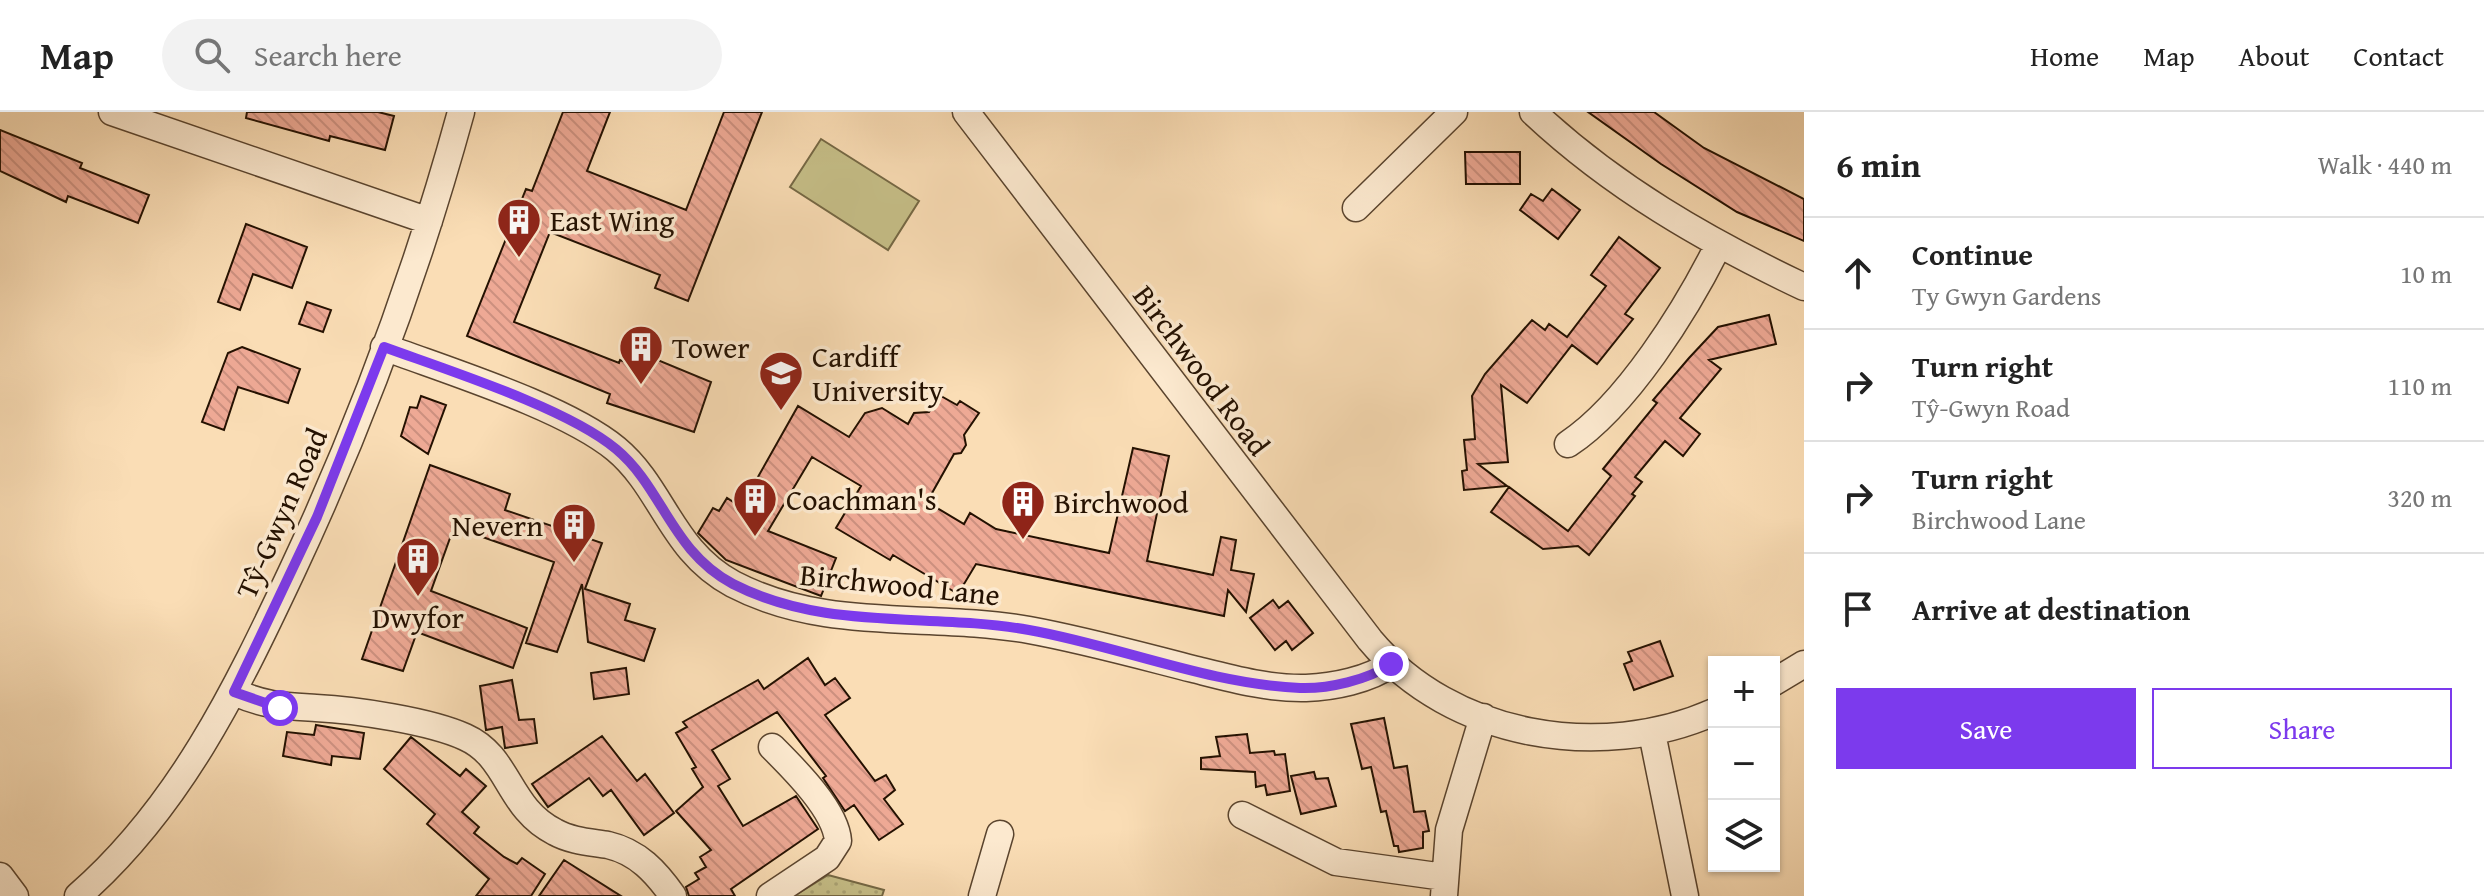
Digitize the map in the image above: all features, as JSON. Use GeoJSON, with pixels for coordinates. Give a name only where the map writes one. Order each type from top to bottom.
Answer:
{"type":"FeatureCollection","features":[{"type":"Feature","properties":{"kind":"street"},"geometry":{"type":"LineString","coordinates":[[112,112],[429,221]]}},
{"type":"Feature","properties":{"kind":"street","name":"Tŷ-Gwyn Road"},"geometry":{"type":"LineString","coordinates":[[78,896],[98,879],[164,803],[207,740],[234,692],[317,517],[384,347],[429,221],[461,112]]}},
{"type":"Feature","properties":{"kind":"street","name":"Birchwood Road"},"geometry":{"type":"LineString","coordinates":[[966,112],[1308,561],[1391,664],[1427,690],[1483,717],[1532,732],[1583,738],[1652,733],[1708,714]]}},
{"type":"Feature","properties":{"kind":"street"},"geometry":{"type":"LineString","coordinates":[[1356,208],[1454,112]]}},
{"type":"Feature","properties":{"kind":"street"},"geometry":{"type":"LineString","coordinates":[[1533,112],[1619,183],[1718,246],[1804,287]]}},
{"type":"Feature","properties":{"kind":"street"},"geometry":{"type":"LineString","coordinates":[[1568,444],[1592,428],[1666,335],[1718,246]]}},
{"type":"Feature","properties":{"kind":"street","name":"Birchwood Lane"},"geometry":{"type":"LineString","coordinates":[[384,347],[500,391],[591,433],[628,462],[676,534],[708,566],[730,582],[803,612],[1023,629],[1279,687],[1328,686],[1380,672],[1391,664]]}},
{"type":"Feature","properties":{"kind":"street"},"geometry":{"type":"LineString","coordinates":[[1780,678],[1804,664]]}},
{"type":"Feature","properties":{"kind":"street"},"geometry":{"type":"LineString","coordinates":[[234,692],[280,708],[318,708],[419,724],[468,738],[487,750],[518,802],[540,824],[571,838],[628,852],[653,869],[673,896]]}},
{"type":"Feature","properties":{"kind":"street"},"geometry":{"type":"LineString","coordinates":[[1242,815],[1336,862],[1444,886],[1449,830],[1483,717]]}},
{"type":"Feature","properties":{"kind":"street"},"geometry":{"type":"LineString","coordinates":[[1652,733],[1685,896]]}},
{"type":"Feature","properties":{"kind":"street"},"geometry":{"type":"LineString","coordinates":[[770,896],[827,858],[838,841],[835,825],[821,805],[772,747]]}},
{"type":"Feature","properties":{"kind":"street"},"geometry":{"type":"LineString","coordinates":[[982,896],[1000,834]]}},
{"type":"Feature","properties":{"kind":"shaded area"},"geometry":{"type":"Polygon","coordinates":[[[821,139],[919,201],[888,250],[790,187],[821,139]]]}},
{"type":"Feature","properties":{"kind":"shaded area"},"geometry":{"type":"Polygon","coordinates":[[[828,875],[884,890],[882,896],[794,896],[828,875]]]}},
{"type":"Feature","properties":{"kind":"building"},"geometry":{"type":"Polygon","coordinates":[[[247,112],[378,112],[394,116],[385,150],[330,136],[329,141],[246,118],[247,112]]]}},
{"type":"Feature","properties":{"kind":"building"},"geometry":{"type":"Polygon","coordinates":[[[563,112],[610,112],[587,171],[686,210],[724,112],[762,112],[688,301],[655,288],[660,275],[550,232],[514,322],[619,363],[620,360],[631,364],[636,351],[711,382],[694,432],[607,403],[610,394],[467,336],[526,189],[532,191],[563,112]]]}},
{"type":"Feature","properties":{"kind":"building"},"geometry":{"type":"Polygon","coordinates":[[[1588,112],[1654,112],[1704,148],[1804,199],[1804,241],[1737,212],[1661,164],[1588,112]]]}},
{"type":"Feature","properties":{"kind":"building"},"geometry":{"type":"Polygon","coordinates":[[[0,130],[82,163],[80,168],[149,195],[138,223],[68,196],[66,202],[0,171],[0,130]]]}},
{"type":"Feature","properties":{"kind":"building"},"geometry":{"type":"Polygon","coordinates":[[[1465,152],[1520,152],[1520,184],[1466,184],[1465,152]]]}},
{"type":"Feature","properties":{"kind":"building"},"geometry":{"type":"Polygon","coordinates":[[[1552,189],[1580,210],[1558,239],[1520,210],[1531,194],[1543,201],[1552,189]]]}},
{"type":"Feature","properties":{"kind":"building"},"geometry":{"type":"Polygon","coordinates":[[[246,224],[307,247],[292,288],[253,274],[240,310],[218,302],[246,224]]]}},
{"type":"Feature","properties":{"kind":"building"},"geometry":{"type":"Polygon","coordinates":[[[1619,237],[1660,268],[1625,314],[1633,319],[1597,364],[1572,345],[1527,403],[1501,385],[1508,462],[1478,464],[1507,486],[1464,490],[1462,471],[1467,470],[1464,440],[1475,439],[1472,396],[1485,374],[1532,320],[1545,330],[1549,324],[1567,337],[1606,286],[1591,275],[1619,237]]]}},
{"type":"Feature","properties":{"kind":"building"},"geometry":{"type":"Polygon","coordinates":[[[307,302],[331,310],[323,332],[299,324],[307,302]]]}},
{"type":"Feature","properties":{"kind":"building"},"geometry":{"type":"Polygon","coordinates":[[[1769,315],[1776,344],[1709,360],[1721,369],[1680,418],[1700,434],[1683,456],[1665,441],[1635,477],[1642,482],[1632,494],[1635,496],[1589,555],[1578,546],[1543,549],[1491,512],[1509,487],[1568,531],[1611,476],[1603,469],[1657,403],[1653,400],[1689,358],[1718,327],[1769,315]]]}},
{"type":"Feature","properties":{"kind":"building"},"geometry":{"type":"Polygon","coordinates":[[[242,347],[300,369],[288,403],[238,387],[224,430],[202,422],[228,353],[242,347]]]}},
{"type":"Feature","properties":{"kind":"building"},"geometry":{"type":"Polygon","coordinates":[[[421,396],[446,405],[428,454],[401,436],[410,407],[417,408],[421,396]]]}},
{"type":"Feature","properties":{"kind":"building"},"geometry":{"type":"Polygon","coordinates":[[[941,396],[957,405],[960,401],[979,413],[964,435],[966,445],[961,453],[954,454],[927,502],[964,524],[970,513],[996,529],[1109,553],[1133,448],[1169,456],[1147,561],[1213,575],[1221,537],[1236,540],[1231,570],[1254,574],[1246,612],[1228,590],[1224,616],[976,564],[958,594],[893,555],[890,560],[836,528],[861,486],[812,457],[768,531],[836,558],[821,596],[726,560],[698,533],[713,508],[719,511],[727,498],[741,507],[798,406],[849,437],[865,413],[882,408],[908,424],[914,413],[929,412],[941,396]]]}},
{"type":"Feature","properties":{"kind":"building"},"geometry":{"type":"Polygon","coordinates":[[[430,465],[510,494],[505,510],[602,543],[585,589],[630,604],[625,620],[655,629],[644,661],[588,642],[582,584],[557,652],[526,643],[554,562],[454,527],[431,591],[527,628],[513,668],[417,632],[403,671],[362,659],[430,465]]]}},
{"type":"Feature","properties":{"kind":"building"},"geometry":{"type":"Polygon","coordinates":[[[1273,600],[1279,608],[1288,601],[1313,633],[1292,650],[1286,641],[1275,650],[1250,618],[1273,600]]]}},
{"type":"Feature","properties":{"kind":"building"},"geometry":{"type":"Polygon","coordinates":[[[1660,641],[1673,676],[1634,690],[1624,664],[1632,661],[1628,652],[1660,641]]]}},
{"type":"Feature","properties":{"kind":"building"},"geometry":{"type":"Polygon","coordinates":[[[808,658],[825,685],[835,678],[850,698],[825,715],[875,781],[886,775],[895,790],[884,799],[903,824],[879,840],[854,805],[845,811],[823,778],[826,776],[777,712],[712,750],[730,779],[718,786],[743,826],[796,796],[818,829],[731,889],[735,896],[689,896],[686,887],[699,879],[695,873],[706,867],[700,857],[711,850],[676,811],[703,787],[692,769],[696,767],[676,733],[687,727],[683,722],[758,680],[764,689],[808,658]]]}},
{"type":"Feature","properties":{"kind":"building"},"geometry":{"type":"Polygon","coordinates":[[[626,668],[629,694],[594,699],[591,673],[626,668]]]}},
{"type":"Feature","properties":{"kind":"building"},"geometry":{"type":"Polygon","coordinates":[[[512,680],[519,720],[534,719],[537,743],[505,748],[502,727],[486,730],[480,686],[512,680]]]}},
{"type":"Feature","properties":{"kind":"building"},"geometry":{"type":"Polygon","coordinates":[[[1384,718],[1394,768],[1407,766],[1414,812],[1425,811],[1429,831],[1423,832],[1423,848],[1399,852],[1398,846],[1394,846],[1386,811],[1381,812],[1371,767],[1362,769],[1351,724],[1384,718]]]}},
{"type":"Feature","properties":{"kind":"building"},"geometry":{"type":"Polygon","coordinates":[[[316,725],[364,733],[360,759],[332,756],[331,765],[283,756],[287,732],[314,735],[316,725]]]}},
{"type":"Feature","properties":{"kind":"building"},"geometry":{"type":"Polygon","coordinates":[[[1247,734],[1250,753],[1274,751],[1275,755],[1285,754],[1290,791],[1267,795],[1265,785],[1256,787],[1255,772],[1201,769],[1201,758],[1220,756],[1216,737],[1247,734]]]}},
{"type":"Feature","properties":{"kind":"building"},"geometry":{"type":"Polygon","coordinates":[[[602,736],[637,781],[645,774],[674,813],[644,835],[611,790],[603,796],[589,778],[548,807],[532,784],[602,736]]]}},
{"type":"Feature","properties":{"kind":"building"},"geometry":{"type":"Polygon","coordinates":[[[411,737],[460,776],[466,769],[486,786],[462,812],[479,827],[474,833],[504,857],[517,864],[522,858],[545,874],[531,896],[476,896],[489,879],[427,824],[435,814],[384,769],[411,737]]]}},
{"type":"Feature","properties":{"kind":"building"},"geometry":{"type":"Polygon","coordinates":[[[1314,772],[1316,779],[1328,778],[1336,806],[1301,814],[1291,776],[1314,772]]]}},
{"type":"Feature","properties":{"kind":"building"},"geometry":{"type":"Polygon","coordinates":[[[564,860],[621,896],[539,896],[564,860]]]}},
{"type":"Feature","properties":{"kind":"place","name":"East Wing"},"geometry":{"type":"Point","coordinates":[519,259]}},
{"type":"Feature","properties":{"kind":"place","name":"Tower"},"geometry":{"type":"Point","coordinates":[641,386]}},
{"type":"Feature","properties":{"kind":"place","name":"Cardiff University"},"geometry":{"type":"Point","coordinates":[781,412]}},
{"type":"Feature","properties":{"kind":"place","name":"Coachman's"},"geometry":{"type":"Point","coordinates":[755,538]}},
{"type":"Feature","properties":{"kind":"place","name":"Birchwood"},"geometry":{"type":"Point","coordinates":[1023,541]}},
{"type":"Feature","properties":{"kind":"place","name":"Nevern"},"geometry":{"type":"Point","coordinates":[574,564]}},
{"type":"Feature","properties":{"kind":"place","name":"Dwyfor"},"geometry":{"type":"Point","coordinates":[418,598]}},
{"type":"Feature","properties":{"kind":"route"},"geometry":{"type":"LineString","coordinates":[[280,708],[234,692],[317,517],[384,347],[500,391],[591,433],[616,449],[628,462],[676,534],[708,566],[730,582],[763,598],[803,612],[1023,629],[1083,640],[1279,687],[1328,686],[1380,672],[1391,664]]}}]}
